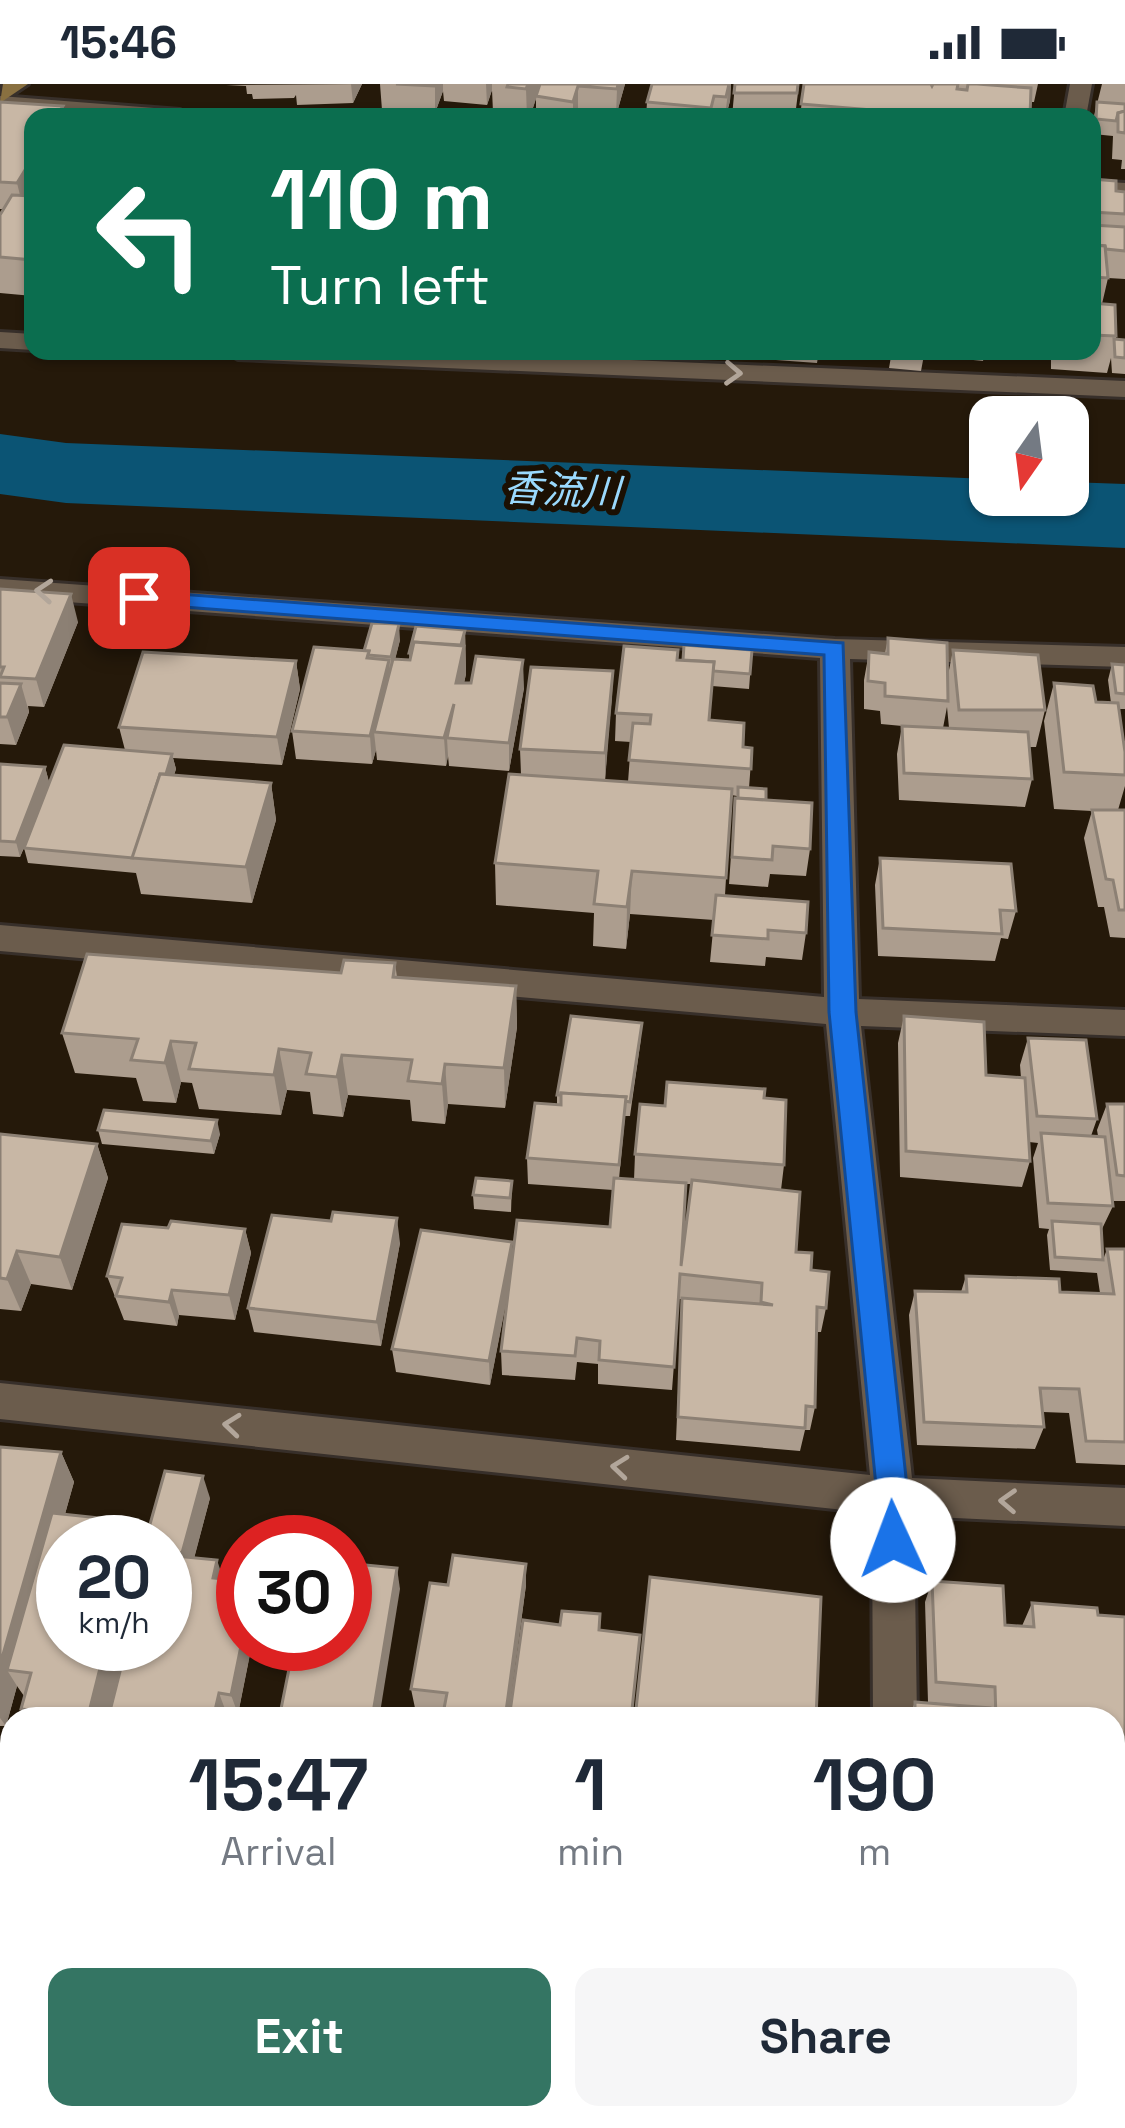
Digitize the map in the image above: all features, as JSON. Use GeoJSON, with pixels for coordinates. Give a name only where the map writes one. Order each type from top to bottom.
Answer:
{"type":"FeatureCollection","features":[{"type":"Feature","properties":{"kind":"street"},"geometry":{"type":"LineString","coordinates":[[0,100],[17,84]]}},
{"type":"Feature","properties":{"kind":"street"},"geometry":{"type":"LineString","coordinates":[[0,100],[84,108]]}},
{"type":"Feature","properties":{"kind":"street"},"geometry":{"type":"LineString","coordinates":[[440,360],[1125,389]]}},
{"type":"Feature","properties":{"kind":"street"},"geometry":{"type":"LineString","coordinates":[[1022,386],[1028,360]]}},
{"type":"Feature","properties":{"kind":"street"},"geometry":{"type":"LineString","coordinates":[[0,588],[835,649],[1125,657]]}},
{"type":"Feature","properties":{"kind":"street"},"geometry":{"type":"LineString","coordinates":[[835,649],[842,1012],[892,1496],[895,1707]]}},
{"type":"Feature","properties":{"kind":"street"},"geometry":{"type":"LineString","coordinates":[[0,938],[842,1012],[1125,1023]]}},
{"type":"Feature","properties":{"kind":"street"},"geometry":{"type":"LineString","coordinates":[[0,1401],[892,1496],[1125,1507]]}},
{"type":"Feature","properties":{"kind":"building"},"geometry":{"type":"Polygon","coordinates":[[[540,84],[618,84],[617,89],[578,86],[573,102],[536,96],[540,84]]]}},
{"type":"Feature","properties":{"kind":"building"},"geometry":{"type":"Polygon","coordinates":[[[652,84],[729,84],[726,97],[714,96],[711,108],[647,102],[652,84]]]}},
{"type":"Feature","properties":{"kind":"building"},"geometry":{"type":"Polygon","coordinates":[[[735,84],[798,84],[797,93],[734,93],[735,84]]]}},
{"type":"Feature","properties":{"kind":"building"},"geometry":{"type":"Polygon","coordinates":[[[804,84],[1031,88],[1030,108],[801,104],[804,84]]]}},
{"type":"Feature","properties":{"kind":"building"},"geometry":{"type":"Polygon","coordinates":[[[0,102],[63,106],[24,108],[24,172],[17,183],[0,182],[0,102]]]}},
{"type":"Feature","properties":{"kind":"building"},"geometry":{"type":"Polygon","coordinates":[[[1097,102],[1125,104],[1116,121],[1101,120],[1101,108],[1097,108],[1097,102]]]}},
{"type":"Feature","properties":{"kind":"building"},"geometry":{"type":"Polygon","coordinates":[[[1125,111],[1125,133],[1118,132],[1118,113],[1125,111]]]}},
{"type":"Feature","properties":{"kind":"building"},"geometry":{"type":"Polygon","coordinates":[[[1101,180],[1116,181],[1116,191],[1125,192],[1125,214],[1101,213],[1101,180]]]}},
{"type":"Feature","properties":{"kind":"building"},"geometry":{"type":"Polygon","coordinates":[[[12,195],[24,196],[24,259],[0,257],[0,215],[12,195]]]}},
{"type":"Feature","properties":{"kind":"building"},"geometry":{"type":"Polygon","coordinates":[[[1101,226],[1125,227],[1125,251],[1101,246],[1101,226]]]}},
{"type":"Feature","properties":{"kind":"building"},"geometry":{"type":"Polygon","coordinates":[[[1101,246],[1105,246],[1108,278],[1101,278],[1101,246]]]}},
{"type":"Feature","properties":{"kind":"building"},"geometry":{"type":"Polygon","coordinates":[[[1101,304],[1115,305],[1116,336],[1101,335],[1101,304]]]}},
{"type":"Feature","properties":{"kind":"building"},"geometry":{"type":"Polygon","coordinates":[[[1114,339],[1125,340],[1125,358],[1115,357],[1114,339]]]}},
{"type":"Feature","properties":{"kind":"building"},"geometry":{"type":"Polygon","coordinates":[[[0,589],[71,594],[36,679],[0,677],[4,667],[0,667],[0,589]]]}},
{"type":"Feature","properties":{"kind":"building"},"geometry":{"type":"Polygon","coordinates":[[[372,623],[399,624],[391,657],[364,651],[372,623]]]}},
{"type":"Feature","properties":{"kind":"building"},"geometry":{"type":"Polygon","coordinates":[[[416,626],[465,630],[461,645],[414,642],[409,653],[416,626]]]}},
{"type":"Feature","properties":{"kind":"building"},"geometry":{"type":"Polygon","coordinates":[[[888,638],[947,643],[948,701],[885,696],[885,683],[868,681],[869,652],[888,654],[888,638]]]}},
{"type":"Feature","properties":{"kind":"building"},"geometry":{"type":"Polygon","coordinates":[[[414,642],[464,646],[456,683],[471,683],[476,656],[523,660],[509,743],[447,738],[454,704],[444,738],[374,732],[393,659],[410,660],[414,642]]]}},
{"type":"Feature","properties":{"kind":"building"},"geometry":{"type":"Polygon","coordinates":[[[684,645],[752,650],[750,674],[713,671],[714,662],[683,660],[684,645]]]}},
{"type":"Feature","properties":{"kind":"building"},"geometry":{"type":"Polygon","coordinates":[[[624,646],[678,650],[677,660],[714,662],[709,720],[744,723],[743,747],[752,748],[751,769],[629,760],[633,723],[650,724],[651,715],[616,713],[624,646]]]}},
{"type":"Feature","properties":{"kind":"building"},"geometry":{"type":"Polygon","coordinates":[[[314,647],[369,651],[367,658],[389,660],[370,736],[292,731],[314,647]]]}},
{"type":"Feature","properties":{"kind":"building"},"geometry":{"type":"Polygon","coordinates":[[[953,650],[1038,655],[1045,710],[959,710],[953,650]]]}},
{"type":"Feature","properties":{"kind":"building"},"geometry":{"type":"Polygon","coordinates":[[[143,652],[296,661],[277,737],[119,727],[143,652]]]}},
{"type":"Feature","properties":{"kind":"building"},"geometry":{"type":"Polygon","coordinates":[[[1112,664],[1125,665],[1125,694],[1116,693],[1112,664]]]}},
{"type":"Feature","properties":{"kind":"building"},"geometry":{"type":"Polygon","coordinates":[[[531,667],[613,671],[605,753],[520,749],[531,667]]]}},
{"type":"Feature","properties":{"kind":"building"},"geometry":{"type":"Polygon","coordinates":[[[0,683],[21,684],[7,717],[0,717],[0,683]]]}},
{"type":"Feature","properties":{"kind":"building"},"geometry":{"type":"Polygon","coordinates":[[[1054,683],[1093,686],[1096,702],[1118,703],[1125,775],[1064,772],[1054,683]]]}},
{"type":"Feature","properties":{"kind":"building"},"geometry":{"type":"Polygon","coordinates":[[[902,726],[1028,732],[1032,779],[904,773],[902,726]]]}},
{"type":"Feature","properties":{"kind":"building"},"geometry":{"type":"Polygon","coordinates":[[[64,745],[172,754],[166,774],[160,774],[133,858],[24,848],[64,745]]]}},
{"type":"Feature","properties":{"kind":"building"},"geometry":{"type":"Polygon","coordinates":[[[0,764],[45,767],[16,842],[0,841],[0,764]]]}},
{"type":"Feature","properties":{"kind":"building"},"geometry":{"type":"Polygon","coordinates":[[[160,774],[271,783],[246,867],[132,858],[160,774]]]}},
{"type":"Feature","properties":{"kind":"building"},"geometry":{"type":"Polygon","coordinates":[[[509,774],[732,789],[726,878],[632,871],[627,907],[594,904],[598,871],[495,863],[509,774]]]}},
{"type":"Feature","properties":{"kind":"building"},"geometry":{"type":"Polygon","coordinates":[[[738,787],[766,789],[766,800],[738,798],[738,787]]]}},
{"type":"Feature","properties":{"kind":"building"},"geometry":{"type":"Polygon","coordinates":[[[735,798],[812,803],[810,849],[773,846],[772,860],[732,857],[735,798]]]}},
{"type":"Feature","properties":{"kind":"building"},"geometry":{"type":"Polygon","coordinates":[[[1092,810],[1125,810],[1125,910],[1119,910],[1113,880],[1106,879],[1092,810]]]}},
{"type":"Feature","properties":{"kind":"building"},"geometry":{"type":"Polygon","coordinates":[[[880,858],[1011,864],[1016,911],[1000,910],[1002,934],[883,928],[880,858]]]}},
{"type":"Feature","properties":{"kind":"building"},"geometry":{"type":"Polygon","coordinates":[[[716,895],[808,902],[806,933],[768,930],[768,939],[712,935],[716,895]]]}},
{"type":"Feature","properties":{"kind":"building"},"geometry":{"type":"Polygon","coordinates":[[[87,954],[341,973],[344,960],[395,963],[393,977],[516,986],[504,1068],[445,1064],[442,1084],[408,1081],[412,1060],[342,1055],[337,1077],[306,1074],[311,1053],[279,1049],[274,1075],[189,1069],[196,1043],[171,1041],[165,1063],[131,1060],[138,1039],[62,1033],[87,954]]]}},
{"type":"Feature","properties":{"kind":"building"},"geometry":{"type":"Polygon","coordinates":[[[571,1016],[642,1023],[630,1102],[626,1097],[557,1095],[571,1016]]]}},
{"type":"Feature","properties":{"kind":"building"},"geometry":{"type":"Polygon","coordinates":[[[904,1016],[984,1022],[986,1075],[1025,1078],[1030,1161],[906,1151],[904,1016]]]}},
{"type":"Feature","properties":{"kind":"building"},"geometry":{"type":"Polygon","coordinates":[[[1028,1038],[1086,1040],[1097,1119],[1037,1116],[1028,1038]]]}},
{"type":"Feature","properties":{"kind":"building"},"geometry":{"type":"Polygon","coordinates":[[[667,1082],[765,1089],[764,1098],[786,1100],[784,1165],[635,1154],[640,1104],[665,1106],[667,1082]]]}},
{"type":"Feature","properties":{"kind":"building"},"geometry":{"type":"Polygon","coordinates":[[[561,1093],[626,1097],[619,1165],[527,1158],[535,1103],[561,1105],[561,1093]]]}},
{"type":"Feature","properties":{"kind":"building"},"geometry":{"type":"Polygon","coordinates":[[[1107,1104],[1125,1104],[1125,1176],[1117,1175],[1107,1104]]]}},
{"type":"Feature","properties":{"kind":"building"},"geometry":{"type":"Polygon","coordinates":[[[104,1110],[217,1120],[211,1141],[98,1130],[104,1110]]]}},
{"type":"Feature","properties":{"kind":"building"},"geometry":{"type":"Polygon","coordinates":[[[1041,1133],[1105,1137],[1113,1206],[1048,1203],[1041,1133]]]}},
{"type":"Feature","properties":{"kind":"building"},"geometry":{"type":"Polygon","coordinates":[[[0,1134],[97,1144],[60,1257],[17,1251],[7,1279],[0,1278],[0,1134]]]}},
{"type":"Feature","properties":{"kind":"building"},"geometry":{"type":"Polygon","coordinates":[[[476,1178],[512,1181],[510,1198],[473,1195],[476,1178]]]}},
{"type":"Feature","properties":{"kind":"building"},"geometry":{"type":"Polygon","coordinates":[[[614,1178],[686,1183],[681,1266],[692,1180],[800,1192],[796,1252],[812,1253],[811,1270],[829,1272],[826,1308],[817,1307],[815,1407],[806,1406],[805,1428],[678,1417],[682,1298],[773,1305],[761,1302],[762,1283],[680,1274],[674,1367],[599,1360],[600,1341],[577,1338],[575,1356],[501,1351],[517,1220],[610,1227],[614,1178]]]}},
{"type":"Feature","properties":{"kind":"building"},"geometry":{"type":"Polygon","coordinates":[[[333,1212],[397,1218],[377,1322],[248,1308],[272,1215],[331,1221],[333,1212]]]}},
{"type":"Feature","properties":{"kind":"building"},"geometry":{"type":"Polygon","coordinates":[[[171,1221],[245,1229],[229,1295],[172,1290],[169,1302],[116,1296],[122,1278],[107,1276],[122,1224],[168,1228],[171,1221]]]}},
{"type":"Feature","properties":{"kind":"building"},"geometry":{"type":"Polygon","coordinates":[[[1052,1221],[1101,1224],[1103,1260],[1055,1257],[1052,1221]]]}},
{"type":"Feature","properties":{"kind":"building"},"geometry":{"type":"Polygon","coordinates":[[[421,1230],[512,1242],[489,1361],[392,1349],[421,1230]]]}},
{"type":"Feature","properties":{"kind":"building"},"geometry":{"type":"Polygon","coordinates":[[[1107,1249],[1125,1249],[1125,1442],[1086,1441],[1079,1389],[1040,1388],[1044,1427],[924,1422],[915,1291],[967,1292],[966,1276],[1059,1279],[1060,1292],[1114,1294],[1107,1249]]]}},
{"type":"Feature","properties":{"kind":"building"},"geometry":{"type":"Polygon","coordinates":[[[0,1447],[61,1452],[43,1515],[36,1515],[36,1539],[0,1665],[0,1447]]]}},
{"type":"Feature","properties":{"kind":"building"},"geometry":{"type":"Polygon","coordinates":[[[165,1471],[203,1476],[192,1516],[153,1515],[165,1471]]]}},
{"type":"Feature","properties":{"kind":"building"},"geometry":{"type":"Polygon","coordinates":[[[453,1555],[526,1564],[507,1707],[444,1707],[447,1693],[411,1689],[430,1583],[448,1585],[453,1555]]]}},
{"type":"Feature","properties":{"kind":"building"},"geometry":{"type":"Polygon","coordinates":[[[192,1558],[216,1560],[216,1671],[236,1671],[231,1695],[219,1693],[216,1707],[111,1707],[120,1671],[192,1671],[192,1558]]]}},
{"type":"Feature","properties":{"kind":"building"},"geometry":{"type":"Polygon","coordinates":[[[372,1566],[397,1568],[374,1707],[281,1707],[289,1671],[372,1671],[372,1566]]]}},
{"type":"Feature","properties":{"kind":"building"},"geometry":{"type":"Polygon","coordinates":[[[36,1569],[36,1671],[99,1671],[90,1707],[22,1707],[31,1673],[7,1670],[36,1569]]]}},
{"type":"Feature","properties":{"kind":"building"},"geometry":{"type":"Polygon","coordinates":[[[650,1577],[821,1597],[816,1707],[636,1707],[650,1577]]]}},
{"type":"Feature","properties":{"kind":"building"},"geometry":{"type":"Polygon","coordinates":[[[932,1581],[1003,1586],[1005,1625],[1034,1627],[1032,1603],[1097,1608],[1098,1615],[1125,1617],[1125,1707],[996,1707],[995,1687],[936,1682],[932,1581]]]}},
{"type":"Feature","properties":{"kind":"building"},"geometry":{"type":"Polygon","coordinates":[[[562,1611],[600,1614],[599,1630],[640,1635],[632,1707],[511,1707],[523,1620],[560,1625],[562,1611]]]}},
{"type":"Feature","properties":{"kind":"building"},"geometry":{"type":"Polygon","coordinates":[[[915,1702],[978,1707],[915,1707],[915,1702]]]}},
{"type":"Feature","properties":{"kind":"waterway","name":"香流川"},"geometry":{"type":"LineString","coordinates":[[0,464],[66,473],[1125,516]]}},
{"type":"Feature","properties":{"kind":"route"},"geometry":{"type":"LineString","coordinates":[[139,598],[835,649],[842,1012],[893,1540]]}}]}
